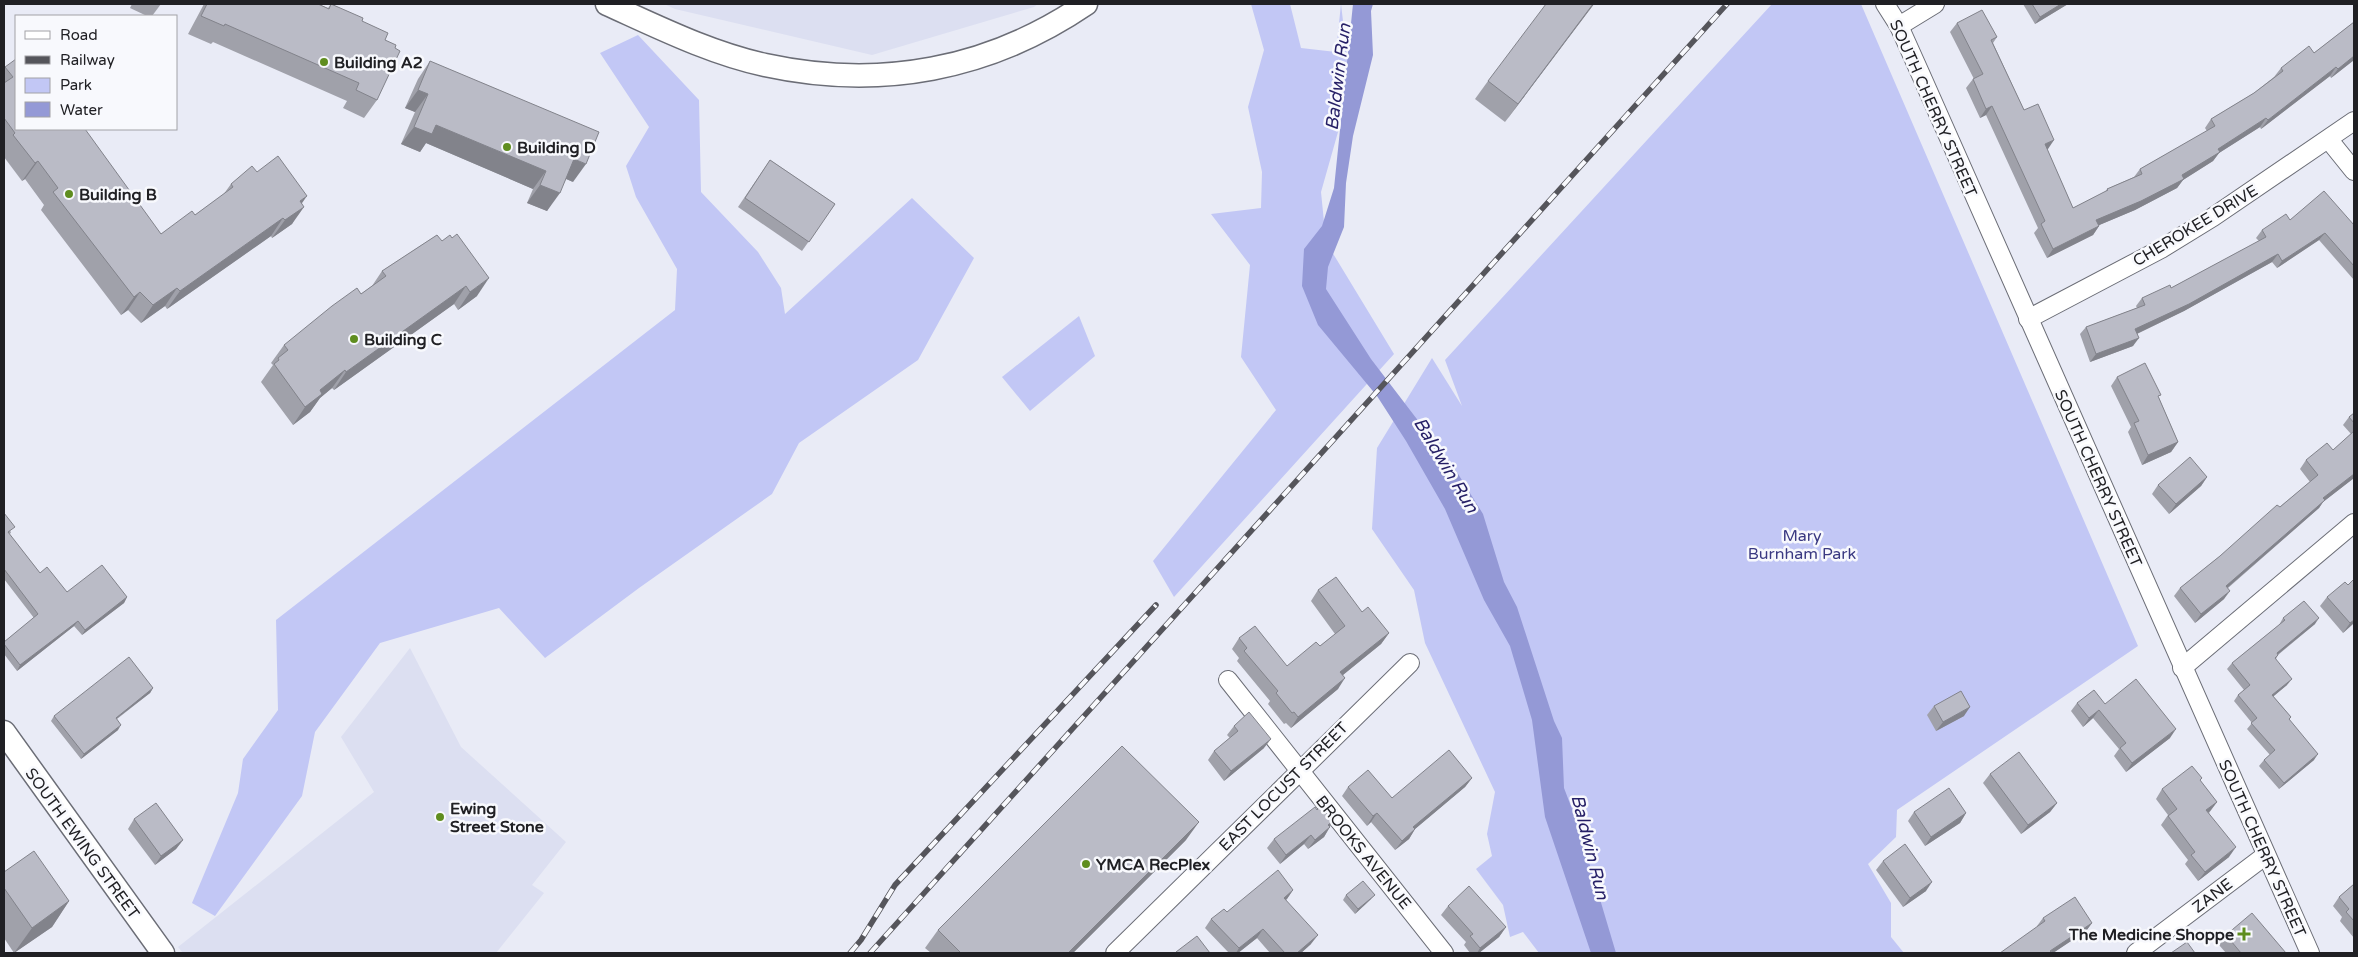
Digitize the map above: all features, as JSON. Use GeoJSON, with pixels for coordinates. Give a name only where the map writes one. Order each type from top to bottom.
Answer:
{"type":"FeatureCollection","features":[{"type":"Feature","properties":{"kind":"street"},"geometry":{"type":"LineString","coordinates":[[607,4],[708,48],[764,65],[829,74],[878,76],[908,74],[988,53],[1038,32],[1086,4]]}},
{"type":"Feature","properties":{"kind":"street","name":"SOUTH CHERRY STREET"},"geometry":{"type":"LineString","coordinates":[[1885,4],[1899,26],[2310,953]]}},
{"type":"Feature","properties":{"kind":"street"},"geometry":{"type":"LineString","coordinates":[[1899,26],[1935,4]]}},
{"type":"Feature","properties":{"kind":"street","name":"CHEROKEE DRIVE"},"geometry":{"type":"LineString","coordinates":[[2028,319],[2176,240],[2329,140],[2354,121]]}},
{"type":"Feature","properties":{"kind":"street"},"geometry":{"type":"LineString","coordinates":[[2329,140],[2354,171]]}},
{"type":"Feature","properties":{"kind":"street"},"geometry":{"type":"LineString","coordinates":[[2182,668],[2354,523]]}},
{"type":"Feature","properties":{"kind":"street","name":"EAST LOCUST STREET"},"geometry":{"type":"LineString","coordinates":[[1115,953],[1299,770],[1410,663]]}},
{"type":"Feature","properties":{"kind":"street","name":"BROOKS AVENUE"},"geometry":{"type":"LineString","coordinates":[[1228,680],[1444,953]]}},
{"type":"Feature","properties":{"kind":"street","name":"SOUTH EWING STREET"},"geometry":{"type":"LineString","coordinates":[[4,732],[163,953]]}},
{"type":"Feature","properties":{"kind":"street","name":"ZANE"},"geometry":{"type":"LineString","coordinates":[[2136,953],[2266,855]]}},
{"type":"Feature","properties":{"kind":"shaded area"},"geometry":{"type":"Polygon","coordinates":[[[664,4],[1038,4],[1034,7],[872,55],[675,9],[664,4]]]}},
{"type":"Feature","properties":{"kind":"shaded area","name":"Ewing Street Stone"},"geometry":{"type":"Polygon","coordinates":[[[410,648],[461,747],[566,842],[532,885],[544,893],[496,953],[183,953],[178,947],[374,792],[341,737],[410,648]]]}},
{"type":"Feature","properties":{"kind":"green space"},"geometry":{"type":"Polygon","coordinates":[[[1251,4],[1290,4],[1301,48],[1336,52],[1341,4],[1349,72],[1338,132],[1321,192],[1326,242],[1394,354],[1174,597],[1153,561],[1276,410],[1241,357],[1250,265],[1211,214],[1261,208],[1262,172],[1248,107],[1264,50],[1251,4]]]}},
{"type":"Feature","properties":{"kind":"green space","name":"Mary Burnham Park"},"geometry":{"type":"Polygon","coordinates":[[[1772,4],[1861,4],[2138,646],[1897,810],[1896,837],[1868,864],[1891,903],[1891,937],[1904,953],[1539,953],[1523,932],[1510,937],[1503,905],[1476,869],[1492,856],[1487,834],[1495,792],[1425,643],[1414,590],[1372,529],[1377,448],[1432,358],[1462,406],[1445,360],[1772,4]]]}},
{"type":"Feature","properties":{"kind":"green space"},"geometry":{"type":"Polygon","coordinates":[[[638,35],[699,100],[701,192],[758,252],[781,288],[785,314],[912,198],[974,258],[918,360],[799,443],[772,494],[639,588],[545,658],[499,608],[380,643],[315,732],[302,796],[215,916],[192,903],[238,793],[243,759],[278,710],[276,620],[675,310],[677,269],[636,197],[626,166],[649,127],[600,53],[638,35]]]}},
{"type":"Feature","properties":{"kind":"green space"},"geometry":{"type":"Polygon","coordinates":[[[1079,316],[1095,356],[1030,411],[1002,377],[1079,316]]]}},
{"type":"Feature","properties":{"kind":"water","name":"Baldwin Run"},"geometry":{"type":"Polygon","coordinates":[[[1353,4],[1373,4],[1371,11],[1373,55],[1353,136],[1346,183],[1344,227],[1328,267],[1326,289],[1371,359],[1455,469],[1483,514],[1504,582],[1517,607],[1554,721],[1562,738],[1564,788],[1577,822],[1616,953],[1591,953],[1545,817],[1532,720],[1510,646],[1484,600],[1445,509],[1406,441],[1377,396],[1318,325],[1302,286],[1304,249],[1322,226],[1334,188],[1353,4]]]}},
{"type":"Feature","properties":{"kind":"building","name":"Building A2"},"geometry":{"type":"Polygon","coordinates":[[[207,4],[318,4],[329,9],[331,4],[363,18],[362,21],[388,33],[385,40],[396,45],[395,48],[400,51],[377,100],[356,90],[359,83],[225,24],[224,26],[201,16],[207,4]]]}},
{"type":"Feature","properties":{"kind":"building"},"geometry":{"type":"Polygon","coordinates":[[[1546,4],[1593,4],[1518,104],[1488,81],[1546,4]]]}},
{"type":"Feature","properties":{"kind":"building"},"geometry":{"type":"Polygon","coordinates":[[[2032,4],[2061,4],[2040,17],[2032,4]]]}},
{"type":"Feature","properties":{"kind":"building"},"geometry":{"type":"Polygon","coordinates":[[[1982,10],[1997,37],[1991,40],[2024,110],[2038,104],[2054,140],[2045,144],[2073,208],[2107,189],[2142,174],[2140,169],[2215,126],[2211,119],[2254,93],[2283,71],[2281,68],[2309,46],[2314,53],[2354,22],[2354,56],[2338,69],[2336,67],[2268,120],[2266,118],[2218,149],[2220,152],[2182,175],[2184,179],[2141,201],[2096,220],[2099,226],[2053,249],[2041,224],[2045,221],[1992,106],[1986,109],[1973,79],[1983,74],[1957,23],[1982,10]]]}},
{"type":"Feature","properties":{"kind":"building","name":"Building B"},"geometry":{"type":"Polygon","coordinates":[[[15,60],[15,130],[86,130],[161,234],[192,211],[195,215],[233,187],[231,184],[252,166],[257,172],[278,156],[307,196],[300,201],[304,207],[285,220],[283,218],[180,291],[177,288],[153,305],[140,292],[134,297],[53,192],[58,188],[38,161],[35,163],[13,135],[15,133],[4,118],[4,83],[13,77],[5,67],[15,60]]]}},
{"type":"Feature","properties":{"kind":"building","name":"Building D"},"geometry":{"type":"Polygon","coordinates":[[[430,61],[599,132],[586,164],[574,159],[560,193],[540,185],[546,171],[436,125],[432,134],[414,127],[428,94],[418,90],[430,61]]]}},
{"type":"Feature","properties":{"kind":"building"},"geometry":{"type":"Polygon","coordinates":[[[770,160],[835,204],[809,242],[745,198],[770,160]]]}},
{"type":"Feature","properties":{"kind":"building"},"geometry":{"type":"Polygon","coordinates":[[[2324,191],[2354,225],[2354,266],[2325,233],[2282,261],[2278,254],[2189,304],[2135,329],[2139,338],[2096,354],[2086,327],[2145,305],[2142,298],[2170,285],[2171,288],[2266,237],[2262,230],[2286,214],[2290,220],[2324,191]]]}},
{"type":"Feature","properties":{"kind":"building","name":"Building C"},"geometry":{"type":"Polygon","coordinates":[[[457,234],[489,278],[470,292],[466,286],[346,372],[345,370],[320,390],[322,394],[305,407],[274,364],[288,350],[284,345],[357,288],[361,294],[386,276],[382,271],[437,235],[442,241],[450,235],[452,238],[457,234]]]}},
{"type":"Feature","properties":{"kind":"building"},"geometry":{"type":"Polygon","coordinates":[[[2145,363],[2161,395],[2158,396],[2178,442],[2148,455],[2134,423],[2139,421],[2117,377],[2145,363]]]}},
{"type":"Feature","properties":{"kind":"building"},"geometry":{"type":"Polygon","coordinates":[[[2354,413],[2354,423],[2349,417],[2354,413]]]}},
{"type":"Feature","properties":{"kind":"building"},"geometry":{"type":"Polygon","coordinates":[[[2354,431],[2354,474],[2323,498],[2325,500],[2226,586],[2230,591],[2201,614],[2180,588],[2220,556],[2277,505],[2280,507],[2318,475],[2306,460],[2327,443],[2333,450],[2354,431]]]}},
{"type":"Feature","properties":{"kind":"building"},"geometry":{"type":"Polygon","coordinates":[[[2190,457],[2207,477],[2176,504],[2158,485],[2190,457]]]}},
{"type":"Feature","properties":{"kind":"building"},"geometry":{"type":"Polygon","coordinates":[[[4,513],[15,527],[8,532],[40,573],[47,567],[67,592],[102,565],[127,597],[85,630],[78,621],[20,665],[4,642],[38,614],[4,569],[4,513]]]}},
{"type":"Feature","properties":{"kind":"building"},"geometry":{"type":"Polygon","coordinates":[[[1336,577],[1362,612],[1368,607],[1389,633],[1340,672],[1345,678],[1298,717],[1294,712],[1292,713],[1276,693],[1278,691],[1244,651],[1247,648],[1239,638],[1255,626],[1287,666],[1316,642],[1320,646],[1345,626],[1318,590],[1336,577]]]}},
{"type":"Feature","properties":{"kind":"building"},"geometry":{"type":"Polygon","coordinates":[[[2354,579],[2354,620],[2350,623],[2327,597],[2345,582],[2348,585],[2354,579]]]}},
{"type":"Feature","properties":{"kind":"building"},"geometry":{"type":"Polygon","coordinates":[[[2304,601],[2319,618],[2277,653],[2278,655],[2275,658],[2292,679],[2272,695],[2318,754],[2284,783],[2264,760],[2275,750],[2251,723],[2257,718],[2238,695],[2250,685],[2232,663],[2285,620],[2283,618],[2304,601]]]}},
{"type":"Feature","properties":{"kind":"building"},"geometry":{"type":"Polygon","coordinates":[[[129,657],[153,688],[116,718],[121,725],[84,754],[54,716],[129,657]]]}},
{"type":"Feature","properties":{"kind":"building"},"geometry":{"type":"Polygon","coordinates":[[[2136,679],[2176,729],[2132,763],[2120,748],[2126,743],[2099,710],[2089,718],[2077,703],[2094,690],[2105,704],[2136,679]]]}},
{"type":"Feature","properties":{"kind":"building"},"geometry":{"type":"Polygon","coordinates":[[[1961,691],[1970,707],[1943,722],[1934,706],[1961,691]]]}},
{"type":"Feature","properties":{"kind":"building"},"geometry":{"type":"Polygon","coordinates":[[[1249,712],[1271,739],[1231,771],[1214,751],[1238,731],[1234,726],[1249,712]]]}},
{"type":"Feature","properties":{"kind":"building","name":"YMCA RecPlex"},"geometry":{"type":"Polygon","coordinates":[[[1122,746],[1199,822],[1068,953],[961,953],[938,930],[1122,746]]]}},
{"type":"Feature","properties":{"kind":"building"},"geometry":{"type":"Polygon","coordinates":[[[1449,750],[1472,778],[1413,827],[1415,829],[1402,841],[1377,813],[1373,816],[1348,787],[1368,770],[1392,798],[1449,750]]]}},
{"type":"Feature","properties":{"kind":"building"},"geometry":{"type":"Polygon","coordinates":[[[2019,752],[2057,803],[2028,825],[1990,774],[2019,752]]]}},
{"type":"Feature","properties":{"kind":"building"},"geometry":{"type":"Polygon","coordinates":[[[2192,766],[2217,802],[2206,810],[2236,847],[2205,872],[2191,855],[2195,852],[2168,816],[2177,809],[2162,789],[2192,766]]]}},
{"type":"Feature","properties":{"kind":"building"},"geometry":{"type":"Polygon","coordinates":[[[1949,788],[1966,813],[1931,837],[1914,812],[1949,788]]]}},
{"type":"Feature","properties":{"kind":"building"},"geometry":{"type":"Polygon","coordinates":[[[156,803],[183,840],[161,856],[134,819],[156,803]]]}},
{"type":"Feature","properties":{"kind":"building"},"geometry":{"type":"Polygon","coordinates":[[[1321,806],[1333,821],[1328,825],[1330,827],[1315,840],[1311,835],[1286,855],[1274,839],[1315,807],[1317,810],[1321,806]]]}},
{"type":"Feature","properties":{"kind":"building"},"geometry":{"type":"Polygon","coordinates":[[[1905,844],[1932,882],[1910,898],[1883,861],[1905,844]]]}},
{"type":"Feature","properties":{"kind":"building"},"geometry":{"type":"Polygon","coordinates":[[[34,851],[69,901],[32,928],[4,888],[4,872],[34,851]]]}},
{"type":"Feature","properties":{"kind":"building"},"geometry":{"type":"Polygon","coordinates":[[[1278,870],[1293,890],[1284,898],[1318,935],[1297,953],[1285,953],[1263,929],[1239,948],[1211,919],[1224,909],[1227,912],[1278,870]]]}},
{"type":"Feature","properties":{"kind":"building"},"geometry":{"type":"Polygon","coordinates":[[[1363,881],[1375,895],[1358,909],[1346,895],[1363,881]]]}},
{"type":"Feature","properties":{"kind":"building"},"geometry":{"type":"Polygon","coordinates":[[[2354,884],[2354,921],[2346,912],[2349,909],[2339,897],[2354,884]]]}},
{"type":"Feature","properties":{"kind":"building"},"geometry":{"type":"Polygon","coordinates":[[[1469,886],[1506,927],[1480,948],[1470,936],[1473,934],[1448,906],[1469,886]]]}},
{"type":"Feature","properties":{"kind":"building"},"geometry":{"type":"Polygon","coordinates":[[[2075,897],[2092,923],[2050,951],[2052,953],[2000,953],[2045,921],[2043,918],[2075,897]]]}},
{"type":"Feature","properties":{"kind":"building"},"geometry":{"type":"Polygon","coordinates":[[[2252,913],[2286,953],[2241,953],[2226,935],[2252,913]]]}},
{"type":"Feature","properties":{"kind":"building"},"geometry":{"type":"Polygon","coordinates":[[[1197,936],[1210,953],[1176,952],[1197,936]]]}},
{"type":"Feature","properties":{"kind":"building"},"geometry":{"type":"Polygon","coordinates":[[[2187,942],[2195,953],[2171,953],[2187,942]]]}},
{"type":"Feature","properties":{"kind":"railway"},"geometry":{"type":"LineString","coordinates":[[870,953],[1727,4]]}},
{"type":"Feature","properties":{"kind":"railway"},"geometry":{"type":"LineString","coordinates":[[850,953],[861,940],[895,885],[1156,605]]}},
{"type":"Feature","properties":{"kind":"place","name":"Building A2"},"geometry":{"type":"Point","coordinates":[324,62]}},
{"type":"Feature","properties":{"kind":"place","name":"Building D"},"geometry":{"type":"Point","coordinates":[507,147]}},
{"type":"Feature","properties":{"kind":"place","name":"Building B"},"geometry":{"type":"Point","coordinates":[69,194]}},
{"type":"Feature","properties":{"kind":"place","name":"Building C"},"geometry":{"type":"Point","coordinates":[354,339]}},
{"type":"Feature","properties":{"kind":"place","name":"Ewing Street Stone"},"geometry":{"type":"Point","coordinates":[440,817]}},
{"type":"Feature","properties":{"kind":"place","name":"YMCA RecPlex"},"geometry":{"type":"Point","coordinates":[1086,864]}},
{"type":"Feature","properties":{"kind":"place","name":"The Medicine Shoppe"},"geometry":{"type":"Point","coordinates":[2244,934]}}]}
